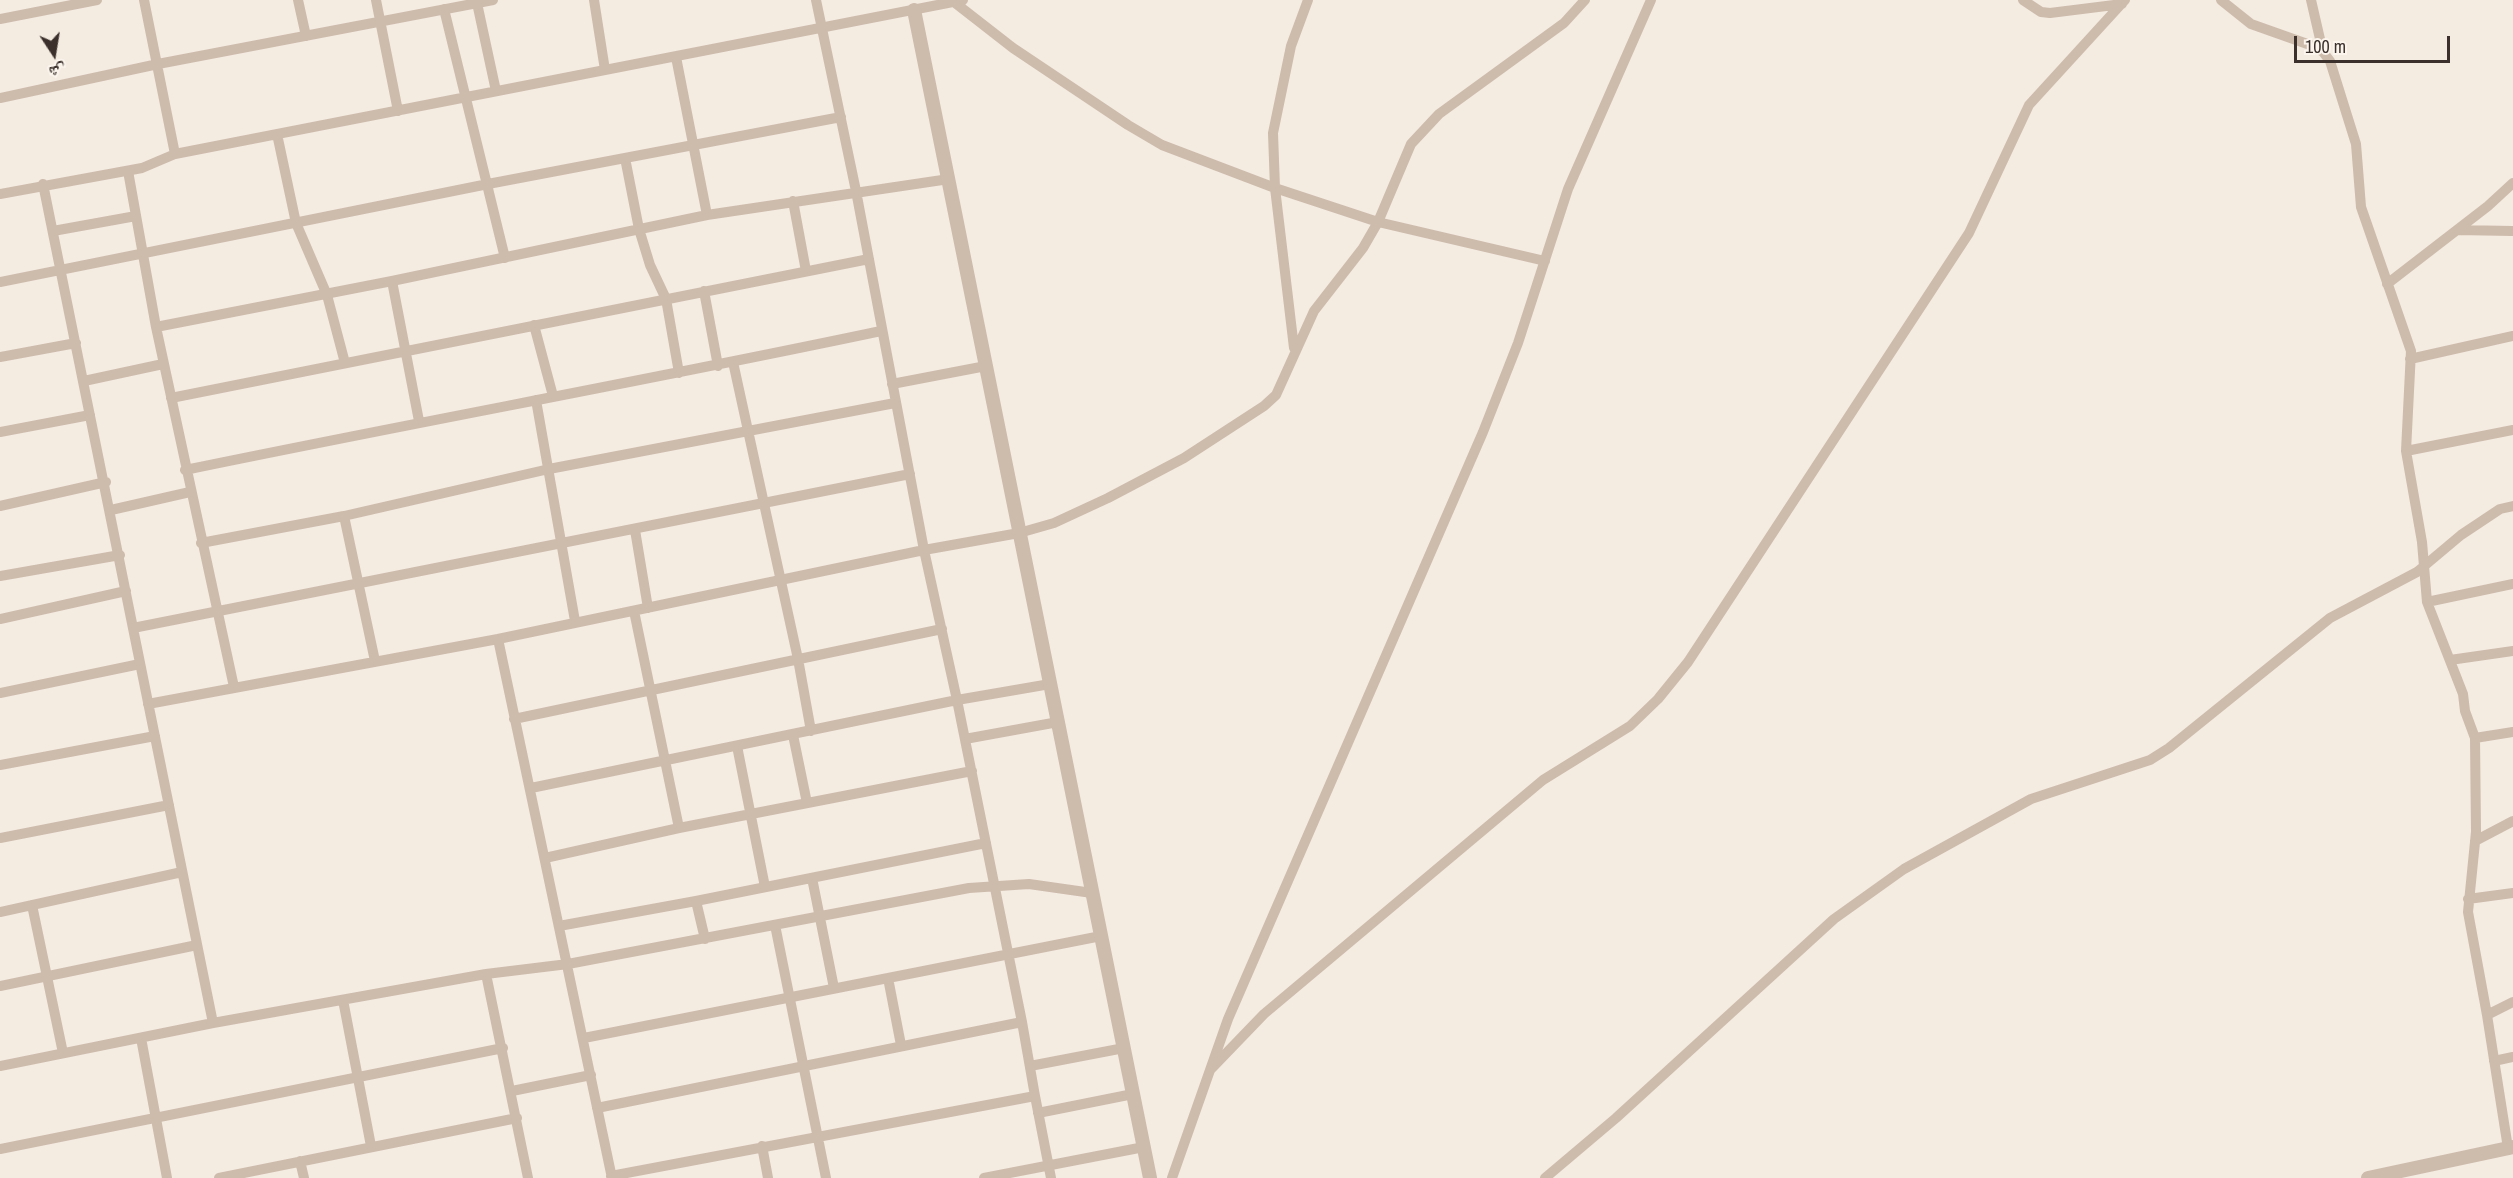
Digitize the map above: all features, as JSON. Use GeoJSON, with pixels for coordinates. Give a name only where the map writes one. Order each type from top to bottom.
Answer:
{"type":"FeatureCollection","features":[{"type":"Feature","properties":{"kind":"street"},"geometry":{"type":"LineString","coordinates":[[0,19],[74,2],[97,0]]}},
{"type":"Feature","properties":{"kind":"street"},"geometry":{"type":"LineString","coordinates":[[144,0],[175,154]]}},
{"type":"Feature","properties":{"kind":"street"},"geometry":{"type":"LineString","coordinates":[[298,0],[306,36]]}},
{"type":"Feature","properties":{"kind":"street"},"geometry":{"type":"LineString","coordinates":[[376,0],[399,111]]}},
{"type":"Feature","properties":{"kind":"street"},"geometry":{"type":"LineString","coordinates":[[0,98],[158,64],[493,0]]}},
{"type":"Feature","properties":{"kind":"street"},"geometry":{"type":"LineString","coordinates":[[594,0],[605,70]]}},
{"type":"Feature","properties":{"kind":"street"},"geometry":{"type":"LineString","coordinates":[[816,0],[856,191],[924,550],[972,771],[1051,1178]]}},
{"type":"Feature","properties":{"kind":"street"},"geometry":{"type":"LineString","coordinates":[[1294,350],[1275,188],[1273,140],[1291,46],[1308,0]]}},
{"type":"Feature","properties":{"kind":"street"},"geometry":{"type":"LineString","coordinates":[[148,704],[498,639],[575,621],[1019,533],[1054,523],[1108,498],[1184,458],[1237,425],[1276,395],[1294,350],[1314,310],[1363,248],[1378,222],[1401,163],[1411,144],[1439,114],[1564,23],[1586,0]]}},
{"type":"Feature","properties":{"kind":"street"},"geometry":{"type":"LineString","coordinates":[[1172,1178],[1228,1019],[1483,432],[1518,343],[1568,189],[1651,0]]}},
{"type":"Feature","properties":{"kind":"street"},"geometry":{"type":"LineString","coordinates":[[2023,0],[2041,12],[2050,13],[2124,2]]}},
{"type":"Feature","properties":{"kind":"street"},"geometry":{"type":"LineString","coordinates":[[2222,0],[2251,24],[2313,46],[2323,52],[2330,61],[2356,144],[2361,207],[2406,332],[2410,359],[2406,451],[2422,542],[2422,567],[2427,602],[2463,694],[2465,711],[2475,738],[2475,841],[2468,899],[2470,928],[2511,1148],[2368,1178]]}},
{"type":"Feature","properties":{"kind":"street"},"geometry":{"type":"LineString","coordinates":[[2311,0],[2323,52]]}},
{"type":"Feature","properties":{"kind":"street"},"geometry":{"type":"LineString","coordinates":[[0,194],[43,184],[128,171],[175,154],[822,28],[913,5],[958,1],[1013,48],[1147,137],[1275,188],[1378,222],[1545,261]]}},
{"type":"Feature","properties":{"kind":"street"},"geometry":{"type":"LineString","coordinates":[[1211,1069],[1264,1014],[1303,980],[1543,780],[1630,726],[1670,686],[1969,233],[2029,105],[2124,2]]}},
{"type":"Feature","properties":{"kind":"street"},"geometry":{"type":"LineString","coordinates":[[477,3],[496,91]]}},
{"type":"Feature","properties":{"kind":"street"},"geometry":{"type":"LineString","coordinates":[[913,5],[1150,1178]]}},
{"type":"Feature","properties":{"kind":"street"},"geometry":{"type":"LineString","coordinates":[[444,9],[505,258]]}},
{"type":"Feature","properties":{"kind":"street"},"geometry":{"type":"LineString","coordinates":[[676,57],[707,215]]}},
{"type":"Feature","properties":{"kind":"street"},"geometry":{"type":"LineString","coordinates":[[0,282],[488,184],[841,117]]}},
{"type":"Feature","properties":{"kind":"street"},"geometry":{"type":"LineString","coordinates":[[278,134],[296,223],[327,294],[345,363]]}},
{"type":"Feature","properties":{"kind":"street"},"geometry":{"type":"LineString","coordinates":[[625,158],[639,229],[650,265],[666,299],[679,374]]}},
{"type":"Feature","properties":{"kind":"street"},"geometry":{"type":"LineString","coordinates":[[128,171],[163,364],[234,687]]}},
{"type":"Feature","properties":{"kind":"street"},"geometry":{"type":"LineString","coordinates":[[156,327],[392,282],[707,215],[856,191],[949,179]]}},
{"type":"Feature","properties":{"kind":"street"},"geometry":{"type":"LineString","coordinates":[[2387,284],[2513,183]]}},
{"type":"Feature","properties":{"kind":"street"},"geometry":{"type":"LineString","coordinates":[[43,184],[106,482],[154,736],[213,1023]]}},
{"type":"Feature","properties":{"kind":"street"},"geometry":{"type":"LineString","coordinates":[[793,201],[806,271]]}},
{"type":"Feature","properties":{"kind":"street"},"geometry":{"type":"LineString","coordinates":[[53,231],[136,216]]}},
{"type":"Feature","properties":{"kind":"street"},"geometry":{"type":"LineString","coordinates":[[2457,230],[2513,231]]}},
{"type":"Feature","properties":{"kind":"street"},"geometry":{"type":"LineString","coordinates":[[171,398],[869,259]]}},
{"type":"Feature","properties":{"kind":"street"},"geometry":{"type":"LineString","coordinates":[[392,282],[419,421]]}},
{"type":"Feature","properties":{"kind":"street"},"geometry":{"type":"LineString","coordinates":[[704,291],[718,366]]}},
{"type":"Feature","properties":{"kind":"street"},"geometry":{"type":"LineString","coordinates":[[534,325],[553,396]]}},
{"type":"Feature","properties":{"kind":"street"},"geometry":{"type":"LineString","coordinates":[[185,470],[419,421],[679,374],[881,331]]}},
{"type":"Feature","properties":{"kind":"street"},"geometry":{"type":"LineString","coordinates":[[2410,359],[2513,336]]}},
{"type":"Feature","properties":{"kind":"street"},"geometry":{"type":"LineString","coordinates":[[0,357],[76,343]]}},
{"type":"Feature","properties":{"kind":"street"},"geometry":{"type":"LineString","coordinates":[[734,362],[782,580],[811,731]]}},
{"type":"Feature","properties":{"kind":"street"},"geometry":{"type":"LineString","coordinates":[[84,381],[163,364]]}},
{"type":"Feature","properties":{"kind":"street"},"geometry":{"type":"LineString","coordinates":[[892,384],[986,366]]}},
{"type":"Feature","properties":{"kind":"street"},"geometry":{"type":"LineString","coordinates":[[536,400],[575,621]]}},
{"type":"Feature","properties":{"kind":"street"},"geometry":{"type":"LineString","coordinates":[[201,543],[344,516],[549,469],[895,403]]}},
{"type":"Feature","properties":{"kind":"street"},"geometry":{"type":"LineString","coordinates":[[0,432],[90,415]]}},
{"type":"Feature","properties":{"kind":"street"},"geometry":{"type":"LineString","coordinates":[[2406,451],[2513,430]]}},
{"type":"Feature","properties":{"kind":"street"},"geometry":{"type":"LineString","coordinates":[[133,628],[910,474]]}},
{"type":"Feature","properties":{"kind":"street"},"geometry":{"type":"LineString","coordinates":[[0,506],[106,482]]}},
{"type":"Feature","properties":{"kind":"street"},"geometry":{"type":"LineString","coordinates":[[111,510],[190,492]]}},
{"type":"Feature","properties":{"kind":"street"},"geometry":{"type":"LineString","coordinates":[[1545,1178],[1616,1118],[1834,920],[1867,894],[1904,869],[2031,800],[2150,760],[2169,748],[2330,618],[2422,567],[2461,535],[2499,509],[2513,506]]}},
{"type":"Feature","properties":{"kind":"street"},"geometry":{"type":"LineString","coordinates":[[344,516],[375,661]]}},
{"type":"Feature","properties":{"kind":"street"},"geometry":{"type":"LineString","coordinates":[[635,530],[648,608]]}},
{"type":"Feature","properties":{"kind":"street"},"geometry":{"type":"LineString","coordinates":[[0,576],[120,555]]}},
{"type":"Feature","properties":{"kind":"street"},"geometry":{"type":"LineString","coordinates":[[2427,602],[2513,584]]}},
{"type":"Feature","properties":{"kind":"street"},"geometry":{"type":"LineString","coordinates":[[0,619],[126,591]]}},
{"type":"Feature","properties":{"kind":"street"},"geometry":{"type":"LineString","coordinates":[[634,611],[680,828]]}},
{"type":"Feature","properties":{"kind":"street"},"geometry":{"type":"LineString","coordinates":[[514,718],[651,689],[737,674],[798,658],[942,630]]}},
{"type":"Feature","properties":{"kind":"street"},"geometry":{"type":"LineString","coordinates":[[498,639],[612,1177],[762,1146],[1035,1096]]}},
{"type":"Feature","properties":{"kind":"street"},"geometry":{"type":"LineString","coordinates":[[2450,660],[2513,651]]}},
{"type":"Feature","properties":{"kind":"street"},"geometry":{"type":"LineString","coordinates":[[0,693],[140,664]]}},
{"type":"Feature","properties":{"kind":"street"},"geometry":{"type":"LineString","coordinates":[[531,788],[957,700],[1050,684]]}},
{"type":"Feature","properties":{"kind":"street"},"geometry":{"type":"LineString","coordinates":[[965,739],[1058,722]]}},
{"type":"Feature","properties":{"kind":"street"},"geometry":{"type":"LineString","coordinates":[[2475,738],[2513,732]]}},
{"type":"Feature","properties":{"kind":"street"},"geometry":{"type":"LineString","coordinates":[[793,735],[807,803]]}},
{"type":"Feature","properties":{"kind":"street"},"geometry":{"type":"LineString","coordinates":[[0,765],[154,736]]}},
{"type":"Feature","properties":{"kind":"street"},"geometry":{"type":"LineString","coordinates":[[737,746],[765,887]]}},
{"type":"Feature","properties":{"kind":"street"},"geometry":{"type":"LineString","coordinates":[[545,858],[680,828],[972,771]]}},
{"type":"Feature","properties":{"kind":"street"},"geometry":{"type":"LineString","coordinates":[[0,838],[169,806]]}},
{"type":"Feature","properties":{"kind":"street"},"geometry":{"type":"LineString","coordinates":[[2475,841],[2513,821]]}},
{"type":"Feature","properties":{"kind":"street"},"geometry":{"type":"LineString","coordinates":[[559,926],[986,843]]}},
{"type":"Feature","properties":{"kind":"street"},"geometry":{"type":"LineString","coordinates":[[0,912],[182,872]]}},
{"type":"Feature","properties":{"kind":"street"},"geometry":{"type":"LineString","coordinates":[[812,878],[834,988]]}},
{"type":"Feature","properties":{"kind":"street"},"geometry":{"type":"LineString","coordinates":[[0,1066],[213,1023],[486,974],[568,964],[994,884],[1035,884],[1092,893]]}},
{"type":"Feature","properties":{"kind":"street"},"geometry":{"type":"LineString","coordinates":[[2468,899],[2513,893]]}},
{"type":"Feature","properties":{"kind":"street"},"geometry":{"type":"LineString","coordinates":[[696,901],[705,939]]}},
{"type":"Feature","properties":{"kind":"street"},"geometry":{"type":"LineString","coordinates":[[32,905],[63,1053]]}},
{"type":"Feature","properties":{"kind":"street"},"geometry":{"type":"LineString","coordinates":[[775,925],[826,1178]]}},
{"type":"Feature","properties":{"kind":"street"},"geometry":{"type":"LineString","coordinates":[[584,1038],[1101,936]]}},
{"type":"Feature","properties":{"kind":"street"},"geometry":{"type":"LineString","coordinates":[[0,986],[197,945]]}},
{"type":"Feature","properties":{"kind":"street"},"geometry":{"type":"LineString","coordinates":[[486,974],[512,1091],[528,1178]]}},
{"type":"Feature","properties":{"kind":"street"},"geometry":{"type":"LineString","coordinates":[[888,978],[901,1045]]}},
{"type":"Feature","properties":{"kind":"street"},"geometry":{"type":"LineString","coordinates":[[343,1000],[371,1146]]}},
{"type":"Feature","properties":{"kind":"street"},"geometry":{"type":"LineString","coordinates":[[2487,1015],[2513,1002]]}},
{"type":"Feature","properties":{"kind":"street"},"geometry":{"type":"LineString","coordinates":[[597,1108],[1022,1022]]}},
{"type":"Feature","properties":{"kind":"street"},"geometry":{"type":"LineString","coordinates":[[141,1038],[167,1178]]}},
{"type":"Feature","properties":{"kind":"street"},"geometry":{"type":"LineString","coordinates":[[0,1149],[503,1048]]}},
{"type":"Feature","properties":{"kind":"street"},"geometry":{"type":"LineString","coordinates":[[1030,1066],[1124,1048]]}},
{"type":"Feature","properties":{"kind":"street"},"geometry":{"type":"LineString","coordinates":[[2494,1061],[2513,1057]]}},
{"type":"Feature","properties":{"kind":"street"},"geometry":{"type":"LineString","coordinates":[[512,1091],[591,1075]]}},
{"type":"Feature","properties":{"kind":"street"},"geometry":{"type":"LineString","coordinates":[[1038,1113],[1133,1094]]}},
{"type":"Feature","properties":{"kind":"street"},"geometry":{"type":"LineString","coordinates":[[219,1178],[517,1118]]}},
{"type":"Feature","properties":{"kind":"street"},"geometry":{"type":"LineString","coordinates":[[762,1146],[768,1178]]}},
{"type":"Feature","properties":{"kind":"street"},"geometry":{"type":"LineString","coordinates":[[984,1178],[1144,1146]]}},
{"type":"Feature","properties":{"kind":"street"},"geometry":{"type":"LineString","coordinates":[[300,1161],[304,1178]]}}]}
